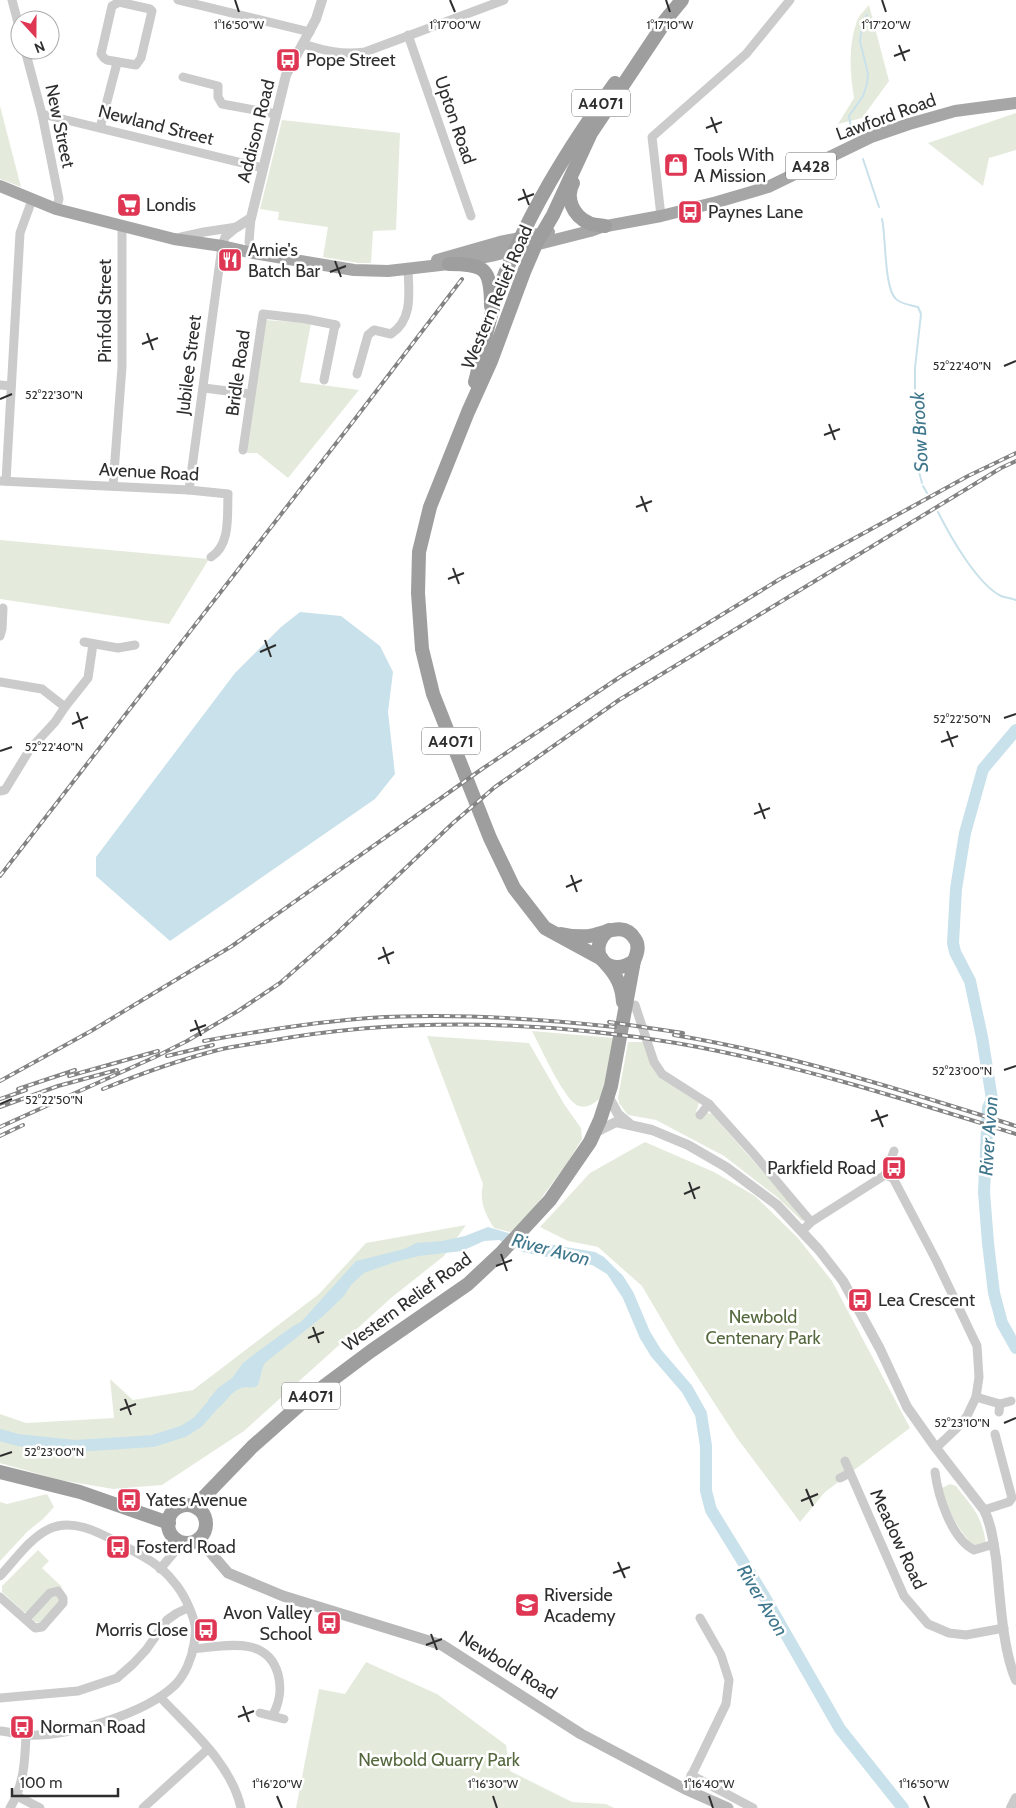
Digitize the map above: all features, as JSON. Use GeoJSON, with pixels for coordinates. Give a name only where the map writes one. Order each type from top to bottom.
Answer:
{"type":"FeatureCollection","features":[{"type":"Feature","properties":{"kind":"highway","name":"Western Relief Road"},"geometry":{"type":"LineString","coordinates":[[627,1006],[618,981],[604,961],[550,932],[536,918],[514,888],[490,838],[433,694],[422,649],[418,593],[419,552],[430,506],[491,361],[524,272],[533,212],[565,155],[627,66],[682,0]]}},
{"type":"Feature","properties":{"kind":"highway","name":"Western Relief Road"},"geometry":{"type":"LineString","coordinates":[[468,412],[491,317],[530,241],[553,215],[591,133],[669,16]]}},
{"type":"Feature","properties":{"kind":"highway"},"geometry":{"type":"LineString","coordinates":[[591,133],[586,157],[570,189],[570,201],[575,213],[589,223],[603,226]]}},
{"type":"Feature","properties":{"kind":"highway"},"geometry":{"type":"LineString","coordinates":[[477,374],[521,258],[530,241]]}},
{"type":"Feature","properties":{"kind":"highway"},"geometry":{"type":"LineString","coordinates":[[449,264],[475,265],[485,272],[490,281],[491,317]]}},
{"type":"Feature","properties":{"kind":"highway","name":"A4071"},"geometry":{"type":"LineString","coordinates":[[550,932],[584,936],[609,930],[624,929],[634,937],[638,950],[634,961],[622,967],[612,967],[604,961]]}},
{"type":"Feature","properties":{"kind":"highway"},"geometry":{"type":"LineString","coordinates":[[604,961],[598,947],[600,940],[609,930]]}},
{"type":"Feature","properties":{"kind":"highway","name":"Western Relief Road"},"geometry":{"type":"LineString","coordinates":[[197,1508],[200,1501],[252,1447],[304,1401],[371,1351],[442,1304],[468,1284],[538,1214],[561,1186],[590,1142],[608,1096],[627,1006],[634,961]]}},
{"type":"Feature","properties":{"kind":"highway"},"geometry":{"type":"LineString","coordinates":[[0,1472],[80,1492],[169,1523]]}},
{"type":"Feature","properties":{"kind":"highway"},"geometry":{"type":"LineString","coordinates":[[184,1506],[197,1508],[205,1517],[206,1523],[203,1535],[194,1542],[182,1542],[172,1535],[169,1523],[174,1512],[184,1506]]}},
{"type":"Feature","properties":{"kind":"main road","name":"Lawford Road"},"geometry":{"type":"LineString","coordinates":[[0,186],[56,209],[174,239],[354,270],[388,271],[449,264],[586,226],[603,226],[661,216],[717,202],[768,187],[846,148],[909,124],[955,111],[1016,103]]}},
{"type":"Feature","properties":{"kind":"main road","name":"Lawford Road"},"geometry":{"type":"LineString","coordinates":[[411,269],[447,256],[530,241]]}},
{"type":"Feature","properties":{"kind":"main road","name":"Newbold Road"},"geometry":{"type":"LineString","coordinates":[[199,1539],[228,1573],[283,1596],[442,1645],[581,1734],[685,1789],[728,1808]]}},
{"type":"Feature","properties":{"kind":"street"},"geometry":{"type":"LineString","coordinates":[[178,0],[310,32]]}},
{"type":"Feature","properties":{"kind":"street","name":"Addison Road"},"geometry":{"type":"LineString","coordinates":[[253,253],[249,242],[251,218],[286,75],[310,32],[322,0]]}},
{"type":"Feature","properties":{"kind":"street"},"geometry":{"type":"LineString","coordinates":[[303,44],[329,52],[346,54],[365,52],[504,0]]}},
{"type":"Feature","properties":{"kind":"street"},"geometry":{"type":"LineString","coordinates":[[661,216],[652,137],[746,54],[790,0]]}},
{"type":"Feature","properties":{"kind":"street"},"geometry":{"type":"LineString","coordinates":[[119,2],[129,2],[150,9],[153,13],[139,62],[131,66],[104,58],[101,54],[112,6],[119,2]]}},
{"type":"Feature","properties":{"kind":"street","name":"Upton Road"},"geometry":{"type":"LineString","coordinates":[[408,35],[472,216]]}},
{"type":"Feature","properties":{"kind":"street","name":"New Street"},"geometry":{"type":"LineString","coordinates":[[28,60],[42,114],[59,200],[56,209]]}},
{"type":"Feature","properties":{"kind":"street"},"geometry":{"type":"LineString","coordinates":[[100,128],[117,63]]}},
{"type":"Feature","properties":{"kind":"street"},"geometry":{"type":"LineString","coordinates":[[183,77],[219,82],[218,97],[222,104],[276,114]]}},
{"type":"Feature","properties":{"kind":"street","name":"Newland Street"},"geometry":{"type":"LineString","coordinates":[[42,114],[263,168]]}},
{"type":"Feature","properties":{"kind":"street"},"geometry":{"type":"LineString","coordinates":[[3,481],[20,233],[32,200]]}},
{"type":"Feature","properties":{"kind":"street"},"geometry":{"type":"LineString","coordinates":[[222,246],[225,237],[251,218]]}},
{"type":"Feature","properties":{"kind":"street","name":"Pinfold Street"},"geometry":{"type":"LineString","coordinates":[[113,486],[122,368],[122,226]]}},
{"type":"Feature","properties":{"kind":"street"},"geometry":{"type":"LineString","coordinates":[[174,239],[238,227]]}},
{"type":"Feature","properties":{"kind":"street","name":"Jubilee Street"},"geometry":{"type":"LineString","coordinates":[[189,490],[222,246]]}},
{"type":"Feature","properties":{"kind":"street"},"geometry":{"type":"LineString","coordinates":[[357,374],[368,335],[374,330],[391,334],[397,330],[407,313],[411,269]]}},
{"type":"Feature","properties":{"kind":"street","name":"Bridle Road"},"geometry":{"type":"LineString","coordinates":[[243,450],[263,314],[336,325],[324,380]]}},
{"type":"Feature","properties":{"kind":"street"},"geometry":{"type":"LineString","coordinates":[[0,385],[11,386]]}},
{"type":"Feature","properties":{"kind":"street"},"geometry":{"type":"LineString","coordinates":[[204,388],[251,394]]}},
{"type":"Feature","properties":{"kind":"street","name":"Avenue Road"},"geometry":{"type":"LineString","coordinates":[[3,481],[189,490],[228,494],[226,540],[217,554],[211,557]]}},
{"type":"Feature","properties":{"kind":"street"},"geometry":{"type":"LineString","coordinates":[[0,636],[3,608]]}},
{"type":"Feature","properties":{"kind":"street"},"geometry":{"type":"LineString","coordinates":[[0,791],[5,790],[30,749],[55,722],[88,678],[89,643],[118,648],[135,645]]}},
{"type":"Feature","properties":{"kind":"street"},"geometry":{"type":"LineString","coordinates":[[0,682],[42,689],[65,707]]}},
{"type":"Feature","properties":{"kind":"street"},"geometry":{"type":"LineString","coordinates":[[627,1006],[639,1016],[654,1062],[662,1074],[709,1104],[811,1222]]}},
{"type":"Feature","properties":{"kind":"street"},"geometry":{"type":"LineString","coordinates":[[608,1096],[618,1114],[630,1124]]}},
{"type":"Feature","properties":{"kind":"street"},"geometry":{"type":"LineString","coordinates":[[700,1115],[709,1104]]}},
{"type":"Feature","properties":{"kind":"street"},"geometry":{"type":"LineString","coordinates":[[594,1133],[616,1122],[630,1124],[652,1130],[688,1145],[726,1167],[777,1205],[802,1231],[843,1281],[877,1343],[907,1407],[989,1518],[1008,1656],[1016,1680]]}},
{"type":"Feature","properties":{"kind":"street"},"geometry":{"type":"LineString","coordinates":[[802,1231],[811,1222],[885,1175],[894,1151]]}},
{"type":"Feature","properties":{"kind":"street"},"geometry":{"type":"LineString","coordinates":[[885,1175],[893,1178],[936,1260],[977,1346],[980,1377],[976,1397],[967,1416],[936,1448]]}},
{"type":"Feature","properties":{"kind":"street"},"geometry":{"type":"LineString","coordinates":[[976,1397],[1000,1408],[1011,1400]]}},
{"type":"Feature","properties":{"kind":"street"},"geometry":{"type":"LineString","coordinates":[[984,1510],[1012,1500],[995,1434]]}},
{"type":"Feature","properties":{"kind":"street","name":"Meadow Road"},"geometry":{"type":"LineString","coordinates":[[845,1461],[904,1596],[928,1624],[949,1633],[966,1635],[1004,1628]]}},
{"type":"Feature","properties":{"kind":"street"},"geometry":{"type":"LineString","coordinates":[[935,1472],[945,1512],[960,1537],[974,1550],[994,1544]]}},
{"type":"Feature","properties":{"kind":"street"},"geometry":{"type":"LineString","coordinates":[[840,1478],[850,1473]]}},
{"type":"Feature","properties":{"kind":"street"},"geometry":{"type":"LineString","coordinates":[[937,1484],[948,1482]]}},
{"type":"Feature","properties":{"kind":"street"},"geometry":{"type":"LineString","coordinates":[[0,1576],[37,1537],[50,1528],[63,1525],[92,1528],[147,1559],[173,1581],[195,1625],[194,1649],[182,1677],[160,1697],[116,1718],[51,1734],[26,1735],[0,1731]]}},
{"type":"Feature","properties":{"kind":"street"},"geometry":{"type":"LineString","coordinates":[[160,1569],[182,1542]]}},
{"type":"Feature","properties":{"kind":"street"},"geometry":{"type":"LineString","coordinates":[[0,1597],[26,1619]]}},
{"type":"Feature","properties":{"kind":"street"},"geometry":{"type":"LineString","coordinates":[[0,1698],[78,1691],[117,1678],[146,1650],[167,1620],[188,1608]]}},
{"type":"Feature","properties":{"kind":"street"},"geometry":{"type":"LineString","coordinates":[[685,1789],[726,1704],[729,1680],[721,1655],[700,1618]]}},
{"type":"Feature","properties":{"kind":"street"},"geometry":{"type":"LineString","coordinates":[[194,1649],[229,1646],[250,1647],[263,1651],[273,1661],[280,1685],[280,1695],[273,1716]]}},
{"type":"Feature","properties":{"kind":"street"},"geometry":{"type":"LineString","coordinates":[[160,1697],[208,1749],[226,1772],[234,1785],[241,1808]]}},
{"type":"Feature","properties":{"kind":"street"},"geometry":{"type":"LineString","coordinates":[[260,1713],[284,1719]]}},
{"type":"Feature","properties":{"kind":"street"},"geometry":{"type":"LineString","coordinates":[[10,1808],[17,1796],[24,1769],[26,1735]]}},
{"type":"Feature","properties":{"kind":"street"},"geometry":{"type":"LineString","coordinates":[[143,1808],[208,1749]]}},
{"type":"Feature","properties":{"kind":"street"},"geometry":{"type":"LineString","coordinates":[[692,1775],[752,1808]]}},
{"type":"Feature","properties":{"kind":"street"},"geometry":{"type":"LineString","coordinates":[[17,1796],[40,1808]]}},
{"type":"Feature","properties":{"kind":"street"},"geometry":{"type":"LineString","coordinates":[[1011,1808],[1016,1798]]}},
{"type":"Feature","properties":{"kind":"green space"},"geometry":{"type":"Polygon","coordinates":[[[869,5],[889,81],[862,118],[838,124],[854,98],[851,69],[852,40],[858,19],[869,5]]]}},
{"type":"Feature","properties":{"kind":"green space"},"geometry":{"type":"Polygon","coordinates":[[[0,106],[21,187],[0,179],[0,106]]]}},
{"type":"Feature","properties":{"kind":"green space"},"geometry":{"type":"Polygon","coordinates":[[[1016,113],[1016,150],[989,158],[983,186],[928,143],[1016,113]]]}},
{"type":"Feature","properties":{"kind":"green space"},"geometry":{"type":"Polygon","coordinates":[[[282,120],[400,133],[396,230],[373,231],[371,263],[323,257],[328,227],[278,220],[279,212],[260,209],[282,120]]]}},
{"type":"Feature","properties":{"kind":"green space"},"geometry":{"type":"Polygon","coordinates":[[[265,320],[311,323],[300,382],[359,390],[288,478],[257,453],[247,453],[265,320]]]}},
{"type":"Feature","properties":{"kind":"green space"},"geometry":{"type":"Polygon","coordinates":[[[0,540],[209,559],[169,624],[0,599],[0,540]]]}},
{"type":"Feature","properties":{"kind":"green space"},"geometry":{"type":"Polygon","coordinates":[[[532,1031],[614,1038],[603,1096],[595,1103],[586,1107],[579,1106],[573,1102],[560,1084],[532,1031]]]}},
{"type":"Feature","properties":{"kind":"green space"},"geometry":{"type":"Polygon","coordinates":[[[427,1036],[529,1043],[564,1104],[581,1128],[582,1139],[568,1162],[520,1227],[510,1232],[494,1228],[486,1212],[482,1202],[483,1184],[427,1036]]]}},
{"type":"Feature","properties":{"kind":"green space"},"geometry":{"type":"Polygon","coordinates":[[[628,1042],[643,1042],[652,1065],[665,1081],[699,1103],[696,1112],[701,1117],[707,1113],[712,1114],[804,1219],[802,1221],[777,1197],[724,1156],[656,1120],[628,1115],[619,1103],[618,1098],[628,1042]]]}},
{"type":"Feature","properties":{"kind":"green space","name":"Newbold Centenary Park"},"geometry":{"type":"Polygon","coordinates":[[[645,1142],[714,1172],[755,1196],[797,1237],[832,1281],[910,1428],[825,1492],[800,1522],[737,1438],[676,1344],[642,1286],[598,1247],[568,1241],[540,1227],[590,1173],[645,1142]]]}},
{"type":"Feature","properties":{"kind":"green space"},"geometry":{"type":"Polygon","coordinates":[[[466,1225],[444,1256],[391,1298],[244,1431],[162,1485],[113,1489],[60,1480],[0,1463],[0,1414],[26,1423],[114,1418],[110,1379],[133,1400],[193,1390],[319,1294],[366,1243],[466,1225]]]}},
{"type":"Feature","properties":{"kind":"green space"},"geometry":{"type":"Polygon","coordinates":[[[950,1484],[956,1486],[976,1512],[982,1525],[986,1543],[974,1546],[958,1526],[946,1504],[942,1488],[950,1484]]]}},
{"type":"Feature","properties":{"kind":"green space"},"geometry":{"type":"Polygon","coordinates":[[[47,1494],[54,1507],[0,1561],[0,1502],[7,1504],[47,1494]]]}},
{"type":"Feature","properties":{"kind":"green space"},"geometry":{"type":"Polygon","coordinates":[[[38,1550],[49,1561],[42,1568],[62,1587],[48,1591],[29,1612],[24,1612],[2,1592],[2,1586],[38,1550]]]}},
{"type":"Feature","properties":{"kind":"green space"},"geometry":{"type":"Polygon","coordinates":[[[53,1595],[59,1596],[60,1602],[40,1623],[33,1621],[32,1618],[53,1595]]]}},
{"type":"Feature","properties":{"kind":"green space","name":"Newbold Quarry Park"},"geometry":{"type":"Polygon","coordinates":[[[366,1662],[437,1694],[506,1745],[510,1771],[572,1802],[606,1804],[614,1808],[296,1808],[319,1689],[345,1694],[366,1662]]]}},
{"type":"Feature","properties":{"kind":"water"},"geometry":{"type":"Polygon","coordinates":[[[300,612],[341,616],[380,646],[393,672],[388,712],[395,774],[375,799],[170,941],[96,876],[96,857],[235,673],[281,627],[300,612]]]}},
{"type":"Feature","properties":{"kind":"water"},"geometry":{"type":"Polygon","coordinates":[[[488,1227],[542,1243],[595,1252],[604,1257],[623,1276],[631,1289],[620,1293],[607,1274],[592,1265],[523,1252],[499,1240],[484,1241],[462,1251],[419,1256],[395,1262],[364,1273],[322,1317],[265,1363],[257,1386],[238,1389],[220,1407],[208,1400],[218,1388],[232,1378],[243,1363],[301,1322],[356,1261],[404,1249],[416,1243],[442,1241],[465,1236],[488,1227]]]}},
{"type":"Feature","properties":{"kind":"waterway","name":"Sow Brook"},"geometry":{"type":"LineString","coordinates":[[851,128],[849,116],[863,96],[867,84],[868,74],[860,41],[862,25],[867,15]]}},
{"type":"Feature","properties":{"kind":"waterway","name":"Sow Brook"},"geometry":{"type":"LineString","coordinates":[[863,159],[879,207]]}},
{"type":"Feature","properties":{"kind":"waterway","name":"Sow Brook"},"geometry":{"type":"LineString","coordinates":[[882,219],[887,274],[892,293],[900,302],[918,307],[921,314],[915,368],[915,399],[919,472],[922,483]]}},
{"type":"Feature","properties":{"kind":"waterway"},"geometry":{"type":"LineString","coordinates":[[923,486],[927,493]]}},
{"type":"Feature","properties":{"kind":"waterway","name":"Sow Brook"},"geometry":{"type":"LineString","coordinates":[[938,512],[957,546],[983,581],[1001,596],[1016,600]]}},
{"type":"Feature","properties":{"kind":"waterway","name":"River Avon"},"geometry":{"type":"LineString","coordinates":[[1016,730],[983,769],[965,833],[956,889],[953,943],[955,952],[970,981],[982,1037],[992,1099],[988,1108],[984,1192],[988,1243],[994,1293],[1002,1323],[1016,1348]]}},
{"type":"Feature","properties":{"kind":"waterway","name":"River Avon"},"geometry":{"type":"LineString","coordinates":[[617,1278],[628,1295],[645,1335],[656,1353],[687,1389],[701,1414],[706,1446],[706,1491],[711,1510],[764,1596],[840,1729],[903,1808]]}},
{"type":"Feature","properties":{"kind":"waterway","name":"River Avon"},"geometry":{"type":"LineString","coordinates":[[0,1435],[18,1440],[75,1446],[153,1441],[184,1431],[198,1422],[224,1392]]}},
{"type":"Feature","properties":{"kind":"railway"},"geometry":{"type":"LineString","coordinates":[[0,876],[462,279]]}},
{"type":"Feature","properties":{"kind":"railway"},"geometry":{"type":"LineString","coordinates":[[0,1081],[91,1031],[232,946],[482,769],[620,677],[780,579],[968,476],[1016,453]]}},
{"type":"Feature","properties":{"kind":"railway"},"geometry":{"type":"LineString","coordinates":[[0,1127],[155,1057],[187,1041],[238,1011],[280,983],[335,935],[453,823],[495,787],[619,700],[1001,468],[1016,461]]}},
{"type":"Feature","properties":{"kind":"railway"},"geometry":{"type":"LineString","coordinates":[[204,1041],[307,1024],[369,1018],[430,1016],[492,1017],[615,1027]]}},
{"type":"Feature","properties":{"kind":"railway"},"geometry":{"type":"LineString","coordinates":[[609,1022],[683,1033]]}},
{"type":"Feature","properties":{"kind":"railway"},"geometry":{"type":"LineString","coordinates":[[103,1089],[189,1058],[218,1050],[319,1033],[421,1025],[524,1026],[626,1036],[719,1051],[805,1071],[1016,1134]]}},
{"type":"Feature","properties":{"kind":"railway"},"geometry":{"type":"LineString","coordinates":[[674,1035],[761,1052],[846,1074],[1016,1126]]}},
{"type":"Feature","properties":{"kind":"railway"},"geometry":{"type":"LineString","coordinates":[[167,1056],[213,1045]]}},
{"type":"Feature","properties":{"kind":"railway"},"geometry":{"type":"LineString","coordinates":[[69,1076],[158,1051]]}},
{"type":"Feature","properties":{"kind":"railway"},"geometry":{"type":"LineString","coordinates":[[18,1089],[75,1070]]}},
{"type":"Feature","properties":{"kind":"railway"},"geometry":{"type":"LineString","coordinates":[[0,1107],[58,1086],[117,1070]]}},
{"type":"Feature","properties":{"kind":"railway"},"geometry":{"type":"LineString","coordinates":[[0,1099],[26,1090]]}},
{"type":"Feature","properties":{"kind":"railway"},"geometry":{"type":"LineString","coordinates":[[0,1136],[23,1125]]}},
{"type":"Feature","properties":{"kind":"place","name":"Pope Street"},"geometry":{"type":"Point","coordinates":[288,60]}},
{"type":"Feature","properties":{"kind":"place","name":"Tools With A Mission"},"geometry":{"type":"Point","coordinates":[676,165]}},
{"type":"Feature","properties":{"kind":"place","name":"Londis"},"geometry":{"type":"Point","coordinates":[129,205]}},
{"type":"Feature","properties":{"kind":"place","name":"Paynes Lane"},"geometry":{"type":"Point","coordinates":[690,212]}},
{"type":"Feature","properties":{"kind":"place","name":"Arnie's Batch Bar"},"geometry":{"type":"Point","coordinates":[230,260]}},
{"type":"Feature","properties":{"kind":"place","name":"Parkfield Road"},"geometry":{"type":"Point","coordinates":[894,1168]}},
{"type":"Feature","properties":{"kind":"place","name":"Lea Crescent"},"geometry":{"type":"Point","coordinates":[860,1300]}},
{"type":"Feature","properties":{"kind":"place","name":"Yates Avenue"},"geometry":{"type":"Point","coordinates":[129,1500]}},
{"type":"Feature","properties":{"kind":"place","name":"Fosterd Road"},"geometry":{"type":"Point","coordinates":[118,1547]}},
{"type":"Feature","properties":{"kind":"place","name":"Riverside Academy"},"geometry":{"type":"Point","coordinates":[527,1605]}},
{"type":"Feature","properties":{"kind":"place","name":"Avon Valley School"},"geometry":{"type":"Point","coordinates":[329,1623]}},
{"type":"Feature","properties":{"kind":"place","name":"Morris Close"},"geometry":{"type":"Point","coordinates":[206,1630]}},
{"type":"Feature","properties":{"kind":"place","name":"Norman Road"},"geometry":{"type":"Point","coordinates":[22,1727]}}]}
